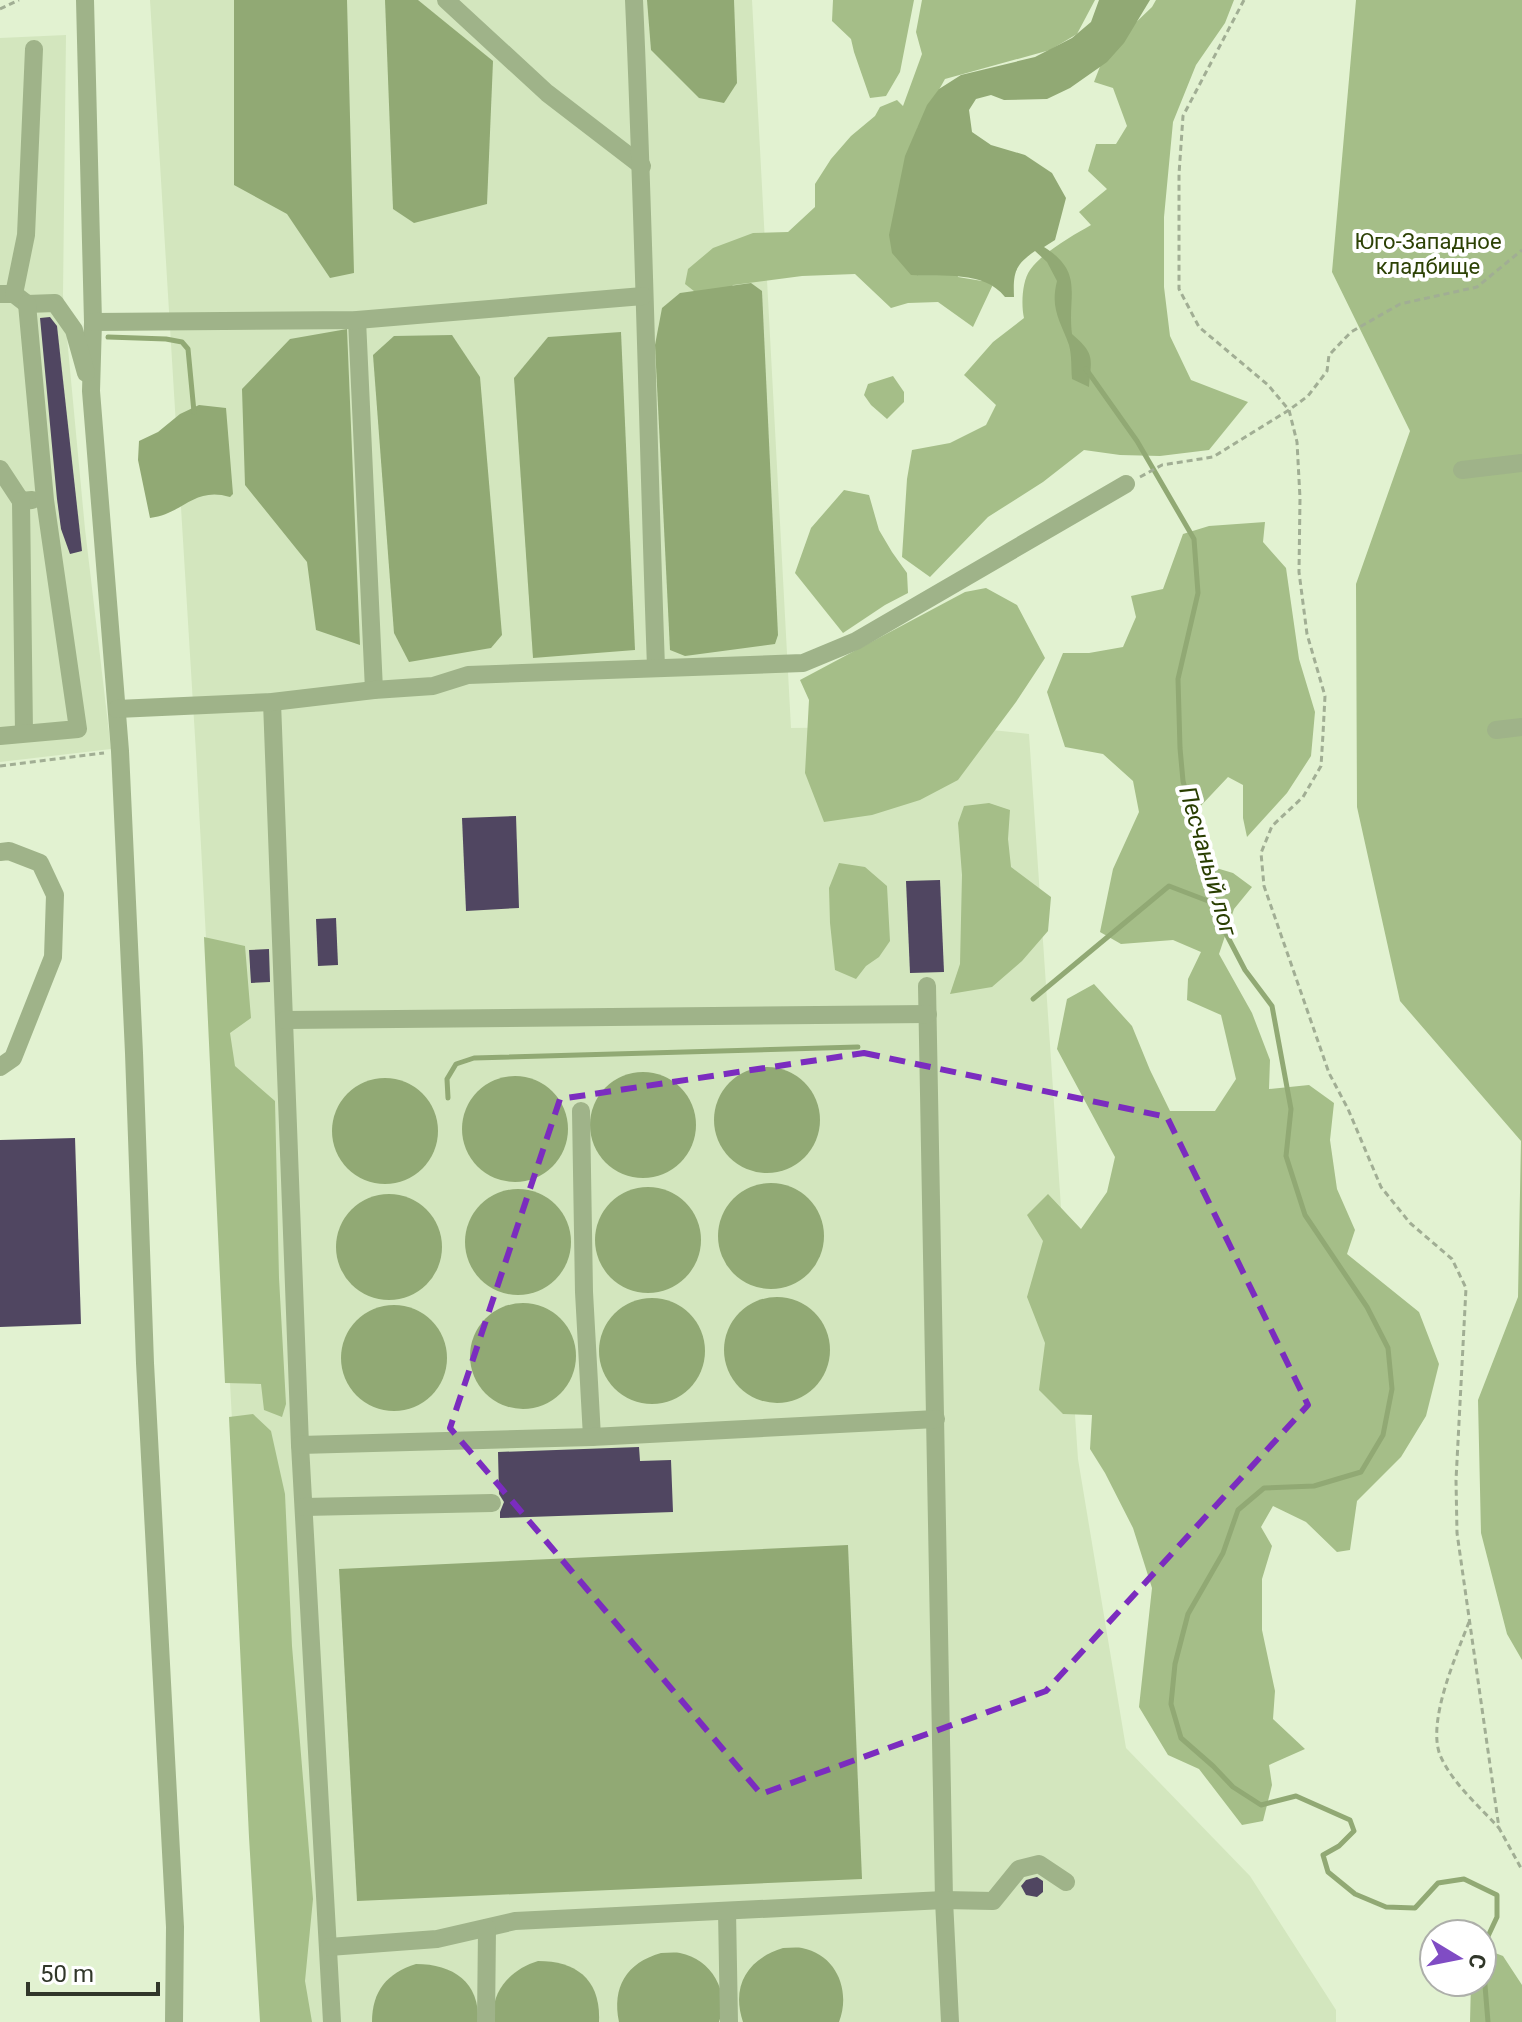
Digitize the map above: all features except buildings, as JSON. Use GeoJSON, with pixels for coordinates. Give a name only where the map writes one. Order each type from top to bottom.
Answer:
{"type":"FeatureCollection","features":[{"type":"Feature","properties":{"kind":"street"},"geometry":{"type":"LineString","coordinates":[[85,0],[93,322],[91,391],[120,751],[145,1363],[175,1927],[174,2022]]}},
{"type":"Feature","properties":{"kind":"street"},"geometry":{"type":"LineString","coordinates":[[446,0],[547,93],[642,166]]}},
{"type":"Feature","properties":{"kind":"street"},"geometry":{"type":"LineString","coordinates":[[634,0],[642,166],[643,296],[656,667]]}},
{"type":"Feature","properties":{"kind":"street"},"geometry":{"type":"LineString","coordinates":[[0,736],[78,729],[14,297],[26,235],[34,49]]}},
{"type":"Feature","properties":{"kind":"street"},"geometry":{"type":"LineString","coordinates":[[93,322],[357,320],[643,296]]}},
{"type":"Feature","properties":{"kind":"street"},"geometry":{"type":"LineString","coordinates":[[14,297],[55,303],[74,330],[91,391]]}},
{"type":"Feature","properties":{"kind":"street"},"geometry":{"type":"LineString","coordinates":[[357,320],[374,690]]}},
{"type":"Feature","properties":{"kind":"street"},"geometry":{"type":"LineString","coordinates":[[1462,470],[1522,463]]}},
{"type":"Feature","properties":{"kind":"street"},"geometry":{"type":"LineString","coordinates":[[0,469],[21,501],[24,733]]}},
{"type":"Feature","properties":{"kind":"street"},"geometry":{"type":"LineString","coordinates":[[117,709],[272,702],[433,686],[468,675],[803,663],[856,641],[1126,484]]}},
{"type":"Feature","properties":{"kind":"street"},"geometry":{"type":"LineString","coordinates":[[21,501],[45,500]]}},
{"type":"Feature","properties":{"kind":"street"},"geometry":{"type":"LineString","coordinates":[[272,702],[300,1445],[332,2022]]}},
{"type":"Feature","properties":{"kind":"street"},"geometry":{"type":"LineString","coordinates":[[1496,730],[1522,727]]}},
{"type":"Feature","properties":{"kind":"street"},"geometry":{"type":"LineString","coordinates":[[0,852],[9,851],[40,863],[55,895],[53,957],[13,1058],[0,1067]]}},
{"type":"Feature","properties":{"kind":"street"},"geometry":{"type":"LineString","coordinates":[[927,986],[944,1900],[950,2022]]}},
{"type":"Feature","properties":{"kind":"street"},"geometry":{"type":"LineString","coordinates":[[285,1020],[928,1014]]}},
{"type":"Feature","properties":{"kind":"street"},"geometry":{"type":"LineString","coordinates":[[581,1111],[584,1292],[592,1437]]}},
{"type":"Feature","properties":{"kind":"street"},"geometry":{"type":"LineString","coordinates":[[300,1445],[592,1437],[936,1419]]}},
{"type":"Feature","properties":{"kind":"street"},"geometry":{"type":"LineString","coordinates":[[304,1507],[492,1503]]}},
{"type":"Feature","properties":{"kind":"street"},"geometry":{"type":"LineString","coordinates":[[329,1947],[437,1939],[515,1921],[944,1900],[993,1901],[1019,1869],[1039,1864],[1066,1882]]}},
{"type":"Feature","properties":{"kind":"street"},"geometry":{"type":"LineString","coordinates":[[727,1911],[729,2022]]}},
{"type":"Feature","properties":{"kind":"street"},"geometry":{"type":"LineString","coordinates":[[486,2022],[487,1928]]}},
{"type":"Feature","properties":{"kind":"path"},"geometry":{"type":"LineString","coordinates":[[0,9],[19,0]]}},
{"type":"Feature","properties":{"kind":"path"},"geometry":{"type":"LineString","coordinates":[[1244,0],[1183,116],[1179,174],[1179,289],[1199,327],[1268,385],[1289,410],[1297,442],[1299,572],[1307,634],[1325,696],[1321,766],[1303,797],[1272,826],[1261,853],[1264,886],[1329,1073],[1381,1187],[1410,1223],[1452,1259],[1466,1288],[1456,1480],[1457,1533],[1499,1828]]}},
{"type":"Feature","properties":{"kind":"path"},"geometry":{"type":"LineString","coordinates":[[1126,484],[1162,465],[1213,457],[1308,396],[1327,371],[1329,355],[1351,332],[1400,304],[1477,287],[1522,250]]}},
{"type":"Feature","properties":{"kind":"path"},"geometry":{"type":"LineString","coordinates":[[0,766],[120,751]]}},
{"type":"Feature","properties":{"kind":"path"},"geometry":{"type":"LineString","coordinates":[[1469,1621],[1449,1674],[1437,1722],[1439,1753],[1451,1776],[1499,1828],[1522,1870]]}},
{"type":"Feature","properties":{"kind":"highlighted area"},"geometry":{"type":"Polygon","coordinates":[[[864,1053],[1167,1117],[1308,1405],[1046,1691],[761,1794],[450,1428],[560,1099],[864,1053]]]}},
{"type":"Feature","properties":{"kind":"shaded area"},"geometry":{"type":"Polygon","coordinates":[[[150,0],[752,0],[791,728],[954,726],[1029,734],[1078,1459],[1126,1748],[1250,1876],[1336,2010],[1336,2022],[261,2022],[196,753],[150,0]]]}},
{"type":"Feature","properties":{"kind":"shaded area"},"geometry":{"type":"Polygon","coordinates":[[[234,0],[347,0],[354,273],[330,278],[287,214],[234,185],[234,0]]]}},
{"type":"Feature","properties":{"kind":"shaded area"},"geometry":{"type":"Polygon","coordinates":[[[385,0],[418,0],[493,61],[487,204],[414,223],[393,209],[385,0]]]}},
{"type":"Feature","properties":{"kind":"shaded area"},"geometry":{"type":"Polygon","coordinates":[[[647,0],[734,0],[737,83],[724,103],[699,98],[651,50],[647,0]]]}},
{"type":"Feature","properties":{"kind":"shaded area"},"geometry":{"type":"Polygon","coordinates":[[[1099,0],[1150,0],[1124,43],[1107,62],[1070,88],[1047,99],[1004,100],[991,95],[976,99],[969,110],[972,132],[991,145],[1025,155],[1052,173],[1066,198],[1055,240],[1044,247],[1057,257],[1070,276],[1072,334],[1085,347],[1090,358],[1089,387],[1072,379],[1069,345],[1055,307],[1057,281],[1047,262],[1035,251],[1017,270],[1014,297],[1005,297],[986,282],[974,279],[911,275],[892,253],[889,235],[905,156],[927,105],[939,89],[961,75],[1035,57],[1072,38],[1091,22],[1099,0]]]}},
{"type":"Feature","properties":{"kind":"shaded area"},"geometry":{"type":"Polygon","coordinates":[[[66,35],[63,295],[85,529],[111,749],[0,762],[0,38],[66,35]]]}},
{"type":"Feature","properties":{"kind":"shaded area"},"geometry":{"type":"Polygon","coordinates":[[[751,283],[762,291],[778,635],[775,644],[685,656],[670,650],[655,345],[662,308],[680,293],[751,283]]]}},
{"type":"Feature","properties":{"kind":"shaded area"},"geometry":{"type":"Polygon","coordinates":[[[347,329],[360,645],[316,630],[307,562],[245,485],[242,389],[290,339],[347,329]]]}},
{"type":"Feature","properties":{"kind":"shaded area"},"geometry":{"type":"Polygon","coordinates":[[[621,332],[635,650],[533,658],[514,378],[548,337],[621,332]]]}},
{"type":"Feature","properties":{"kind":"shaded area"},"geometry":{"type":"Polygon","coordinates":[[[452,335],[480,377],[502,635],[491,648],[409,662],[394,633],[373,355],[394,336],[452,335]]]}},
{"type":"Feature","properties":{"kind":"shaded area"},"geometry":{"type":"Polygon","coordinates":[[[199,405],[226,408],[233,494],[230,497],[207,495],[150,518],[138,460],[139,441],[199,405]]]}},
{"type":"Feature","properties":{"kind":"shaded area"},"geometry":{"type":"Polygon","coordinates":[[[767,1067],[787,1071],[804,1083],[816,1100],[820,1120],[816,1140],[804,1157],[787,1169],[767,1173],[747,1169],[730,1157],[718,1140],[714,1120],[718,1100],[730,1083],[747,1071],[767,1067]]]}},
{"type":"Feature","properties":{"kind":"shaded area"},"geometry":{"type":"Polygon","coordinates":[[[643,1072],[663,1076],[680,1088],[692,1105],[696,1125],[692,1145],[680,1162],[663,1174],[643,1178],[623,1174],[606,1162],[594,1145],[590,1125],[594,1105],[606,1088],[623,1076],[643,1072]]]}},
{"type":"Feature","properties":{"kind":"shaded area"},"geometry":{"type":"Polygon","coordinates":[[[515,1076],[535,1080],[552,1092],[564,1109],[568,1129],[564,1149],[552,1166],[535,1178],[515,1182],[495,1178],[478,1166],[466,1149],[462,1129],[466,1109],[478,1092],[495,1080],[515,1076]]]}},
{"type":"Feature","properties":{"kind":"shaded area"},"geometry":{"type":"Polygon","coordinates":[[[385,1078],[405,1082],[422,1094],[434,1111],[438,1131],[434,1151],[422,1168],[405,1180],[385,1184],[365,1180],[348,1168],[336,1151],[332,1131],[336,1111],[348,1094],[365,1082],[385,1078]]]}},
{"type":"Feature","properties":{"kind":"shaded area"},"geometry":{"type":"Polygon","coordinates":[[[771,1183],[791,1187],[808,1199],[820,1216],[824,1236],[820,1256],[808,1273],[791,1285],[771,1289],[751,1285],[734,1273],[722,1256],[718,1236],[722,1216],[734,1199],[751,1187],[771,1183]]]}},
{"type":"Feature","properties":{"kind":"shaded area"},"geometry":{"type":"Polygon","coordinates":[[[648,1187],[668,1191],[685,1203],[697,1220],[701,1240],[697,1260],[685,1277],[668,1289],[648,1293],[628,1289],[611,1277],[599,1260],[595,1240],[599,1220],[611,1203],[628,1191],[648,1187]]]}},
{"type":"Feature","properties":{"kind":"shaded area"},"geometry":{"type":"Polygon","coordinates":[[[518,1189],[538,1193],[555,1205],[567,1222],[571,1242],[567,1262],[555,1279],[538,1291],[518,1295],[498,1291],[481,1279],[469,1262],[465,1242],[469,1222],[481,1205],[498,1193],[518,1189]]]}},
{"type":"Feature","properties":{"kind":"shaded area"},"geometry":{"type":"Polygon","coordinates":[[[389,1194],[409,1198],[426,1210],[438,1227],[442,1247],[438,1267],[426,1284],[409,1296],[389,1300],[369,1296],[352,1284],[340,1267],[336,1247],[340,1227],[352,1210],[369,1198],[389,1194]]]}},
{"type":"Feature","properties":{"kind":"shaded area"},"geometry":{"type":"Polygon","coordinates":[[[777,1297],[797,1301],[814,1313],[826,1330],[830,1350],[826,1370],[814,1387],[797,1399],[777,1403],[757,1399],[740,1387],[728,1370],[724,1350],[728,1330],[740,1313],[757,1301],[777,1297]]]}},
{"type":"Feature","properties":{"kind":"shaded area"},"geometry":{"type":"Polygon","coordinates":[[[652,1298],[672,1302],[689,1314],[701,1331],[705,1351],[701,1371],[689,1388],[672,1400],[652,1404],[632,1400],[615,1388],[603,1371],[599,1351],[603,1331],[615,1314],[632,1302],[652,1298]]]}},
{"type":"Feature","properties":{"kind":"shaded area"},"geometry":{"type":"Polygon","coordinates":[[[523,1303],[543,1307],[560,1319],[572,1336],[576,1356],[572,1376],[560,1393],[543,1405],[523,1409],[503,1405],[486,1393],[474,1376],[470,1356],[474,1336],[486,1319],[503,1307],[523,1303]]]}},
{"type":"Feature","properties":{"kind":"shaded area"},"geometry":{"type":"Polygon","coordinates":[[[394,1305],[414,1309],[431,1321],[443,1338],[447,1358],[443,1378],[431,1395],[414,1407],[394,1411],[374,1407],[357,1395],[345,1378],[341,1358],[345,1338],[357,1321],[374,1309],[394,1305]]]}},
{"type":"Feature","properties":{"kind":"shaded area"},"geometry":{"type":"Polygon","coordinates":[[[848,1545],[862,1879],[357,1901],[339,1569],[848,1545]]]}},
{"type":"Feature","properties":{"kind":"shaded area"},"geometry":{"type":"Polygon","coordinates":[[[783,1948],[802,1948],[814,1952],[832,1966],[842,1987],[839,2022],[743,2022],[739,1997],[745,1976],[760,1959],[783,1948]]]}},
{"type":"Feature","properties":{"kind":"shaded area"},"geometry":{"type":"Polygon","coordinates":[[[661,1953],[691,1956],[716,1978],[722,1999],[719,2022],[619,2022],[618,1998],[624,1978],[639,1963],[661,1953]]]}},
{"type":"Feature","properties":{"kind":"shaded area"},"geometry":{"type":"Polygon","coordinates":[[[538,1961],[564,1965],[584,1976],[596,1995],[599,2022],[494,2022],[495,2001],[504,1983],[519,1970],[538,1961]]]}},
{"type":"Feature","properties":{"kind":"shaded area"},"geometry":{"type":"Polygon","coordinates":[[[416,1964],[442,1967],[462,1978],[474,1996],[478,2022],[372,2022],[375,2001],[383,1985],[397,1972],[416,1964]]]}},
{"type":"Feature","properties":{"kind":"green space"},"geometry":{"type":"Polygon","coordinates":[[[833,0],[914,0],[900,72],[886,96],[870,98],[851,39],[832,21],[833,0]]]}},
{"type":"Feature","properties":{"kind":"green space"},"geometry":{"type":"Polygon","coordinates":[[[922,0],[1095,0],[1077,34],[1050,50],[945,79],[917,129],[958,277],[982,281],[996,278],[973,327],[938,302],[908,303],[891,308],[855,274],[802,276],[733,285],[720,301],[704,299],[685,284],[688,269],[713,248],[753,233],[788,232],[815,207],[815,184],[851,136],[875,116],[880,107],[897,100],[903,106],[922,54],[916,32],[922,0]]]}},
{"type":"Feature","properties":{"kind":"green space"},"geometry":{"type":"Polygon","coordinates":[[[1156,0],[1234,0],[1225,23],[1196,65],[1173,122],[1164,217],[1164,287],[1170,336],[1191,380],[1248,402],[1209,450],[1160,456],[1084,450],[1043,482],[988,517],[930,577],[902,557],[912,450],[950,443],[986,425],[996,405],[964,375],[993,342],[1024,318],[1024,287],[1027,275],[1036,263],[1091,225],[1079,212],[1107,189],[1088,171],[1096,144],[1116,144],[1127,126],[1113,88],[1094,82],[1106,51],[1156,0]]]}},
{"type":"Feature","properties":{"kind":"green space","name":"Юго-Западное кладбище"},"geometry":{"type":"Polygon","coordinates":[[[1356,0],[1522,0],[1522,1660],[1507,1634],[1481,1533],[1478,1400],[1518,1297],[1521,1141],[1400,1001],[1357,807],[1356,584],[1410,431],[1332,272],[1356,0]]]}},
{"type":"Feature","properties":{"kind":"green space"},"geometry":{"type":"Polygon","coordinates":[[[893,376],[904,392],[904,402],[887,419],[864,395],[868,384],[893,376]]]}},
{"type":"Feature","properties":{"kind":"green space"},"geometry":{"type":"Polygon","coordinates":[[[844,490],[869,495],[879,530],[907,573],[908,593],[843,633],[795,573],[811,528],[844,490]]]}},
{"type":"Feature","properties":{"kind":"green space"},"geometry":{"type":"Polygon","coordinates":[[[1265,522],[1263,542],[1286,568],[1299,659],[1315,712],[1311,756],[1287,793],[1247,837],[1243,818],[1243,785],[1228,777],[1195,812],[1196,862],[1233,873],[1252,887],[1234,909],[1219,954],[1252,1013],[1270,1060],[1269,1089],[1309,1085],[1334,1103],[1330,1140],[1337,1189],[1355,1230],[1347,1254],[1419,1312],[1439,1364],[1426,1416],[1401,1457],[1357,1501],[1350,1550],[1337,1552],[1306,1522],[1273,1506],[1261,1527],[1272,1546],[1262,1579],[1262,1630],[1275,1691],[1273,1719],[1305,1749],[1269,1765],[1272,1785],[1263,1821],[1242,1825],[1199,1769],[1168,1755],[1139,1707],[1152,1588],[1133,1528],[1090,1449],[1092,1415],[1063,1414],[1039,1390],[1045,1343],[1027,1297],[1043,1241],[1027,1215],[1048,1194],[1081,1229],[1107,1192],[1115,1157],[1057,1049],[1067,999],[1094,984],[1132,1026],[1170,1111],[1215,1111],[1236,1079],[1221,1015],[1187,1000],[1188,979],[1201,952],[1173,940],[1121,944],[1100,932],[1113,869],[1139,812],[1133,781],[1103,754],[1065,747],[1047,692],[1063,653],[1089,653],[1123,647],[1136,617],[1131,596],[1163,589],[1183,534],[1209,526],[1265,522]]]}},
{"type":"Feature","properties":{"kind":"green space"},"geometry":{"type":"Polygon","coordinates":[[[986,588],[1017,605],[1045,658],[1016,702],[958,780],[920,800],[872,815],[824,822],[805,773],[809,700],[800,680],[965,592],[986,588]]]}},
{"type":"Feature","properties":{"kind":"green space"},"geometry":{"type":"Polygon","coordinates":[[[989,803],[1010,810],[1008,839],[1011,867],[1051,897],[1048,931],[1022,961],[992,987],[950,994],[960,964],[962,875],[958,823],[964,806],[989,803]]]}},
{"type":"Feature","properties":{"kind":"green space"},"geometry":{"type":"Polygon","coordinates":[[[839,863],[865,867],[887,886],[890,941],[879,957],[866,966],[856,979],[835,970],[829,888],[839,863]]]}},
{"type":"Feature","properties":{"kind":"green space"},"geometry":{"type":"Polygon","coordinates":[[[204,937],[245,946],[251,1018],[230,1033],[235,1066],[275,1101],[279,1278],[286,1404],[282,1417],[264,1410],[261,1384],[225,1383],[204,937]]]}},
{"type":"Feature","properties":{"kind":"green space"},"geometry":{"type":"Polygon","coordinates":[[[253,1414],[271,1431],[285,1494],[292,1646],[313,1899],[305,1981],[312,2022],[260,2022],[229,1417],[253,1414]]]}},
{"type":"Feature","properties":{"kind":"green space"},"geometry":{"type":"Polygon","coordinates":[[[1498,1954],[1503,1956],[1522,1985],[1522,2022],[1470,2022],[1471,1998],[1498,1998],[1498,1954]]]}},
{"type":"Feature","properties":{"kind":"waterway"},"geometry":{"type":"LineString","coordinates":[[108,337],[182,342],[188,349],[194,412]]}},
{"type":"Feature","properties":{"kind":"waterway","name":"Песчаный лог"},"geometry":{"type":"LineString","coordinates":[[1086,369],[1137,441],[1194,539],[1198,593],[1178,679],[1183,781],[1221,924],[1245,970],[1272,1006],[1291,1109],[1286,1156],[1305,1215],[1367,1307],[1388,1348],[1392,1389],[1383,1435],[1361,1472],[1314,1486],[1264,1488],[1238,1510],[1223,1553],[1188,1614],[1175,1664],[1171,1704],[1181,1738],[1233,1787],[1261,1805],[1296,1796],[1350,1820],[1354,1831],[1339,1846],[1323,1855],[1328,1872],[1355,1894],[1386,1907],[1415,1908],[1438,1883],[1464,1879],[1497,1895],[1497,1917],[1482,1949],[1488,2022]]}},
{"type":"Feature","properties":{"kind":"waterway"},"geometry":{"type":"LineString","coordinates":[[1033,999],[1169,886],[1216,904]]}},
{"type":"Feature","properties":{"kind":"waterway"},"geometry":{"type":"LineString","coordinates":[[448,1098],[447,1079],[456,1064],[474,1058],[858,1047]]}}]}
